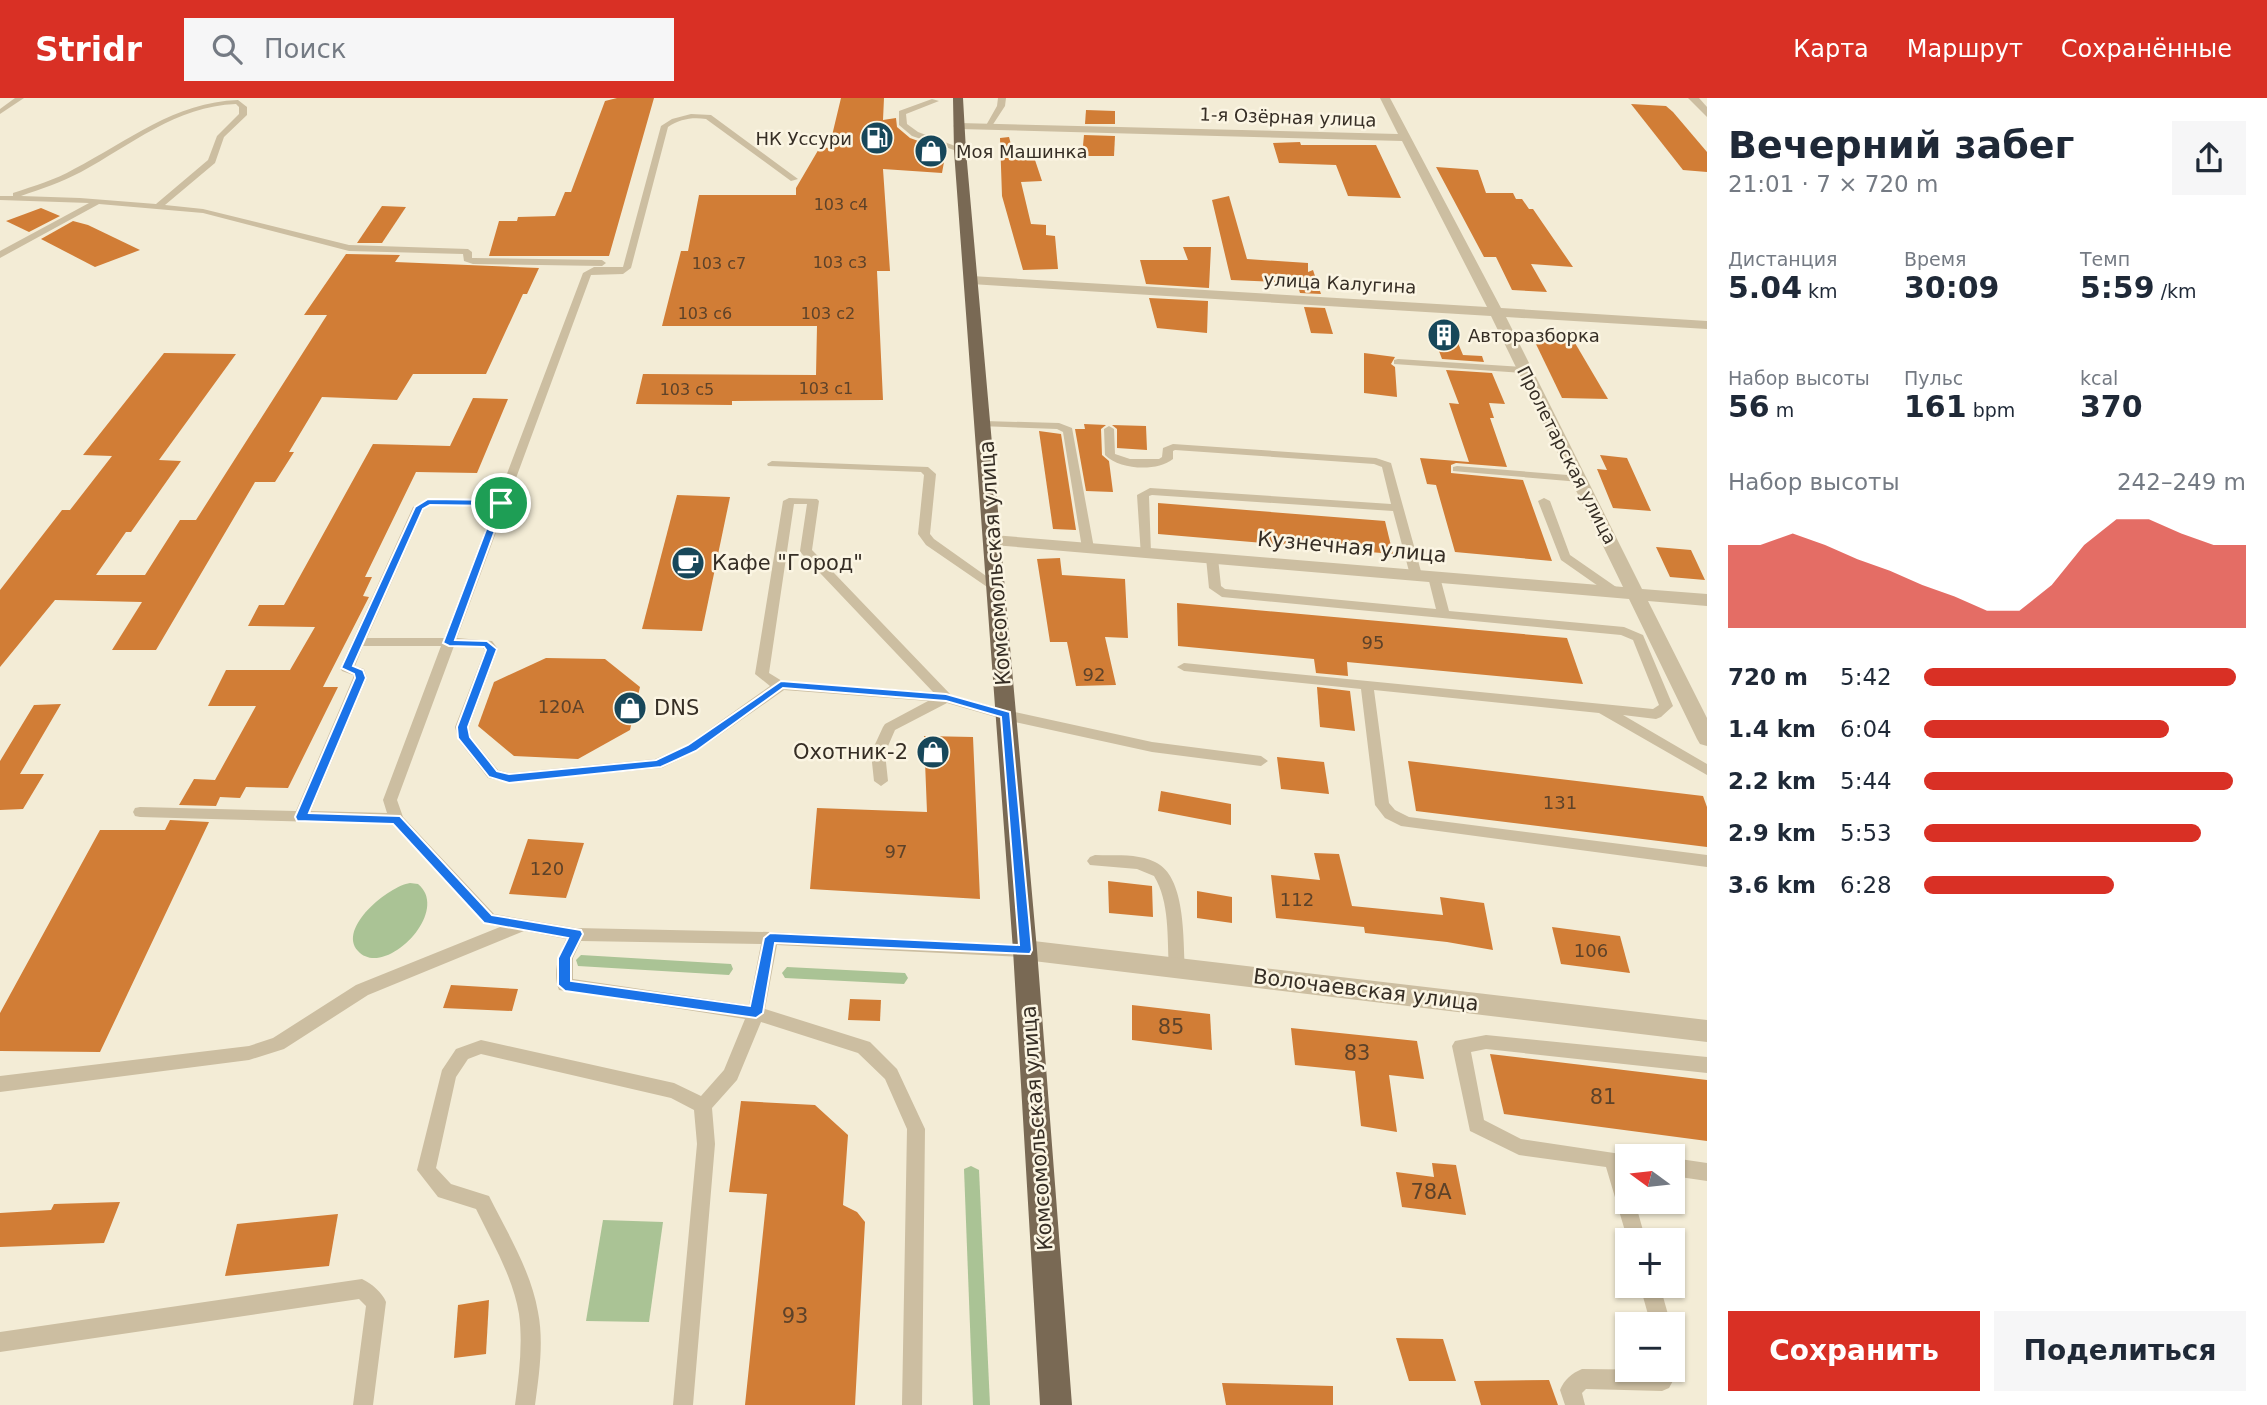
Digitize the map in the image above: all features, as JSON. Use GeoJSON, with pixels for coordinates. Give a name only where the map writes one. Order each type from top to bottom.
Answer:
{"type":"FeatureCollection","features":[{"type":"Feature","properties":{"kind":"main road","name":"Комсомольская улица"},"geometry":{"type":"LineString","coordinates":[[958,101],[1026,950],[1056,1405]]}},
{"type":"Feature","properties":{"kind":"street","name":"Пролетарская улица"},"geometry":{"type":"LineString","coordinates":[[1385,98],[1638,594],[1707,740]]}},
{"type":"Feature","properties":{"kind":"street"},"geometry":{"type":"LineString","coordinates":[[1693,98],[1707,114]]}},
{"type":"Feature","properties":{"kind":"street","name":"1-я Озёрная улица"},"geometry":{"type":"LineString","coordinates":[[959,126],[1406,138]]}},
{"type":"Feature","properties":{"kind":"street","name":"улица Калугина"},"geometry":{"type":"LineString","coordinates":[[971,280],[1707,325]]}},
{"type":"Feature","properties":{"kind":"street","name":"Кузнечная улица"},"geometry":{"type":"LineString","coordinates":[[993,540],[1707,600]]}},
{"type":"Feature","properties":{"kind":"street","name":"Волочаевская улица"},"geometry":{"type":"LineString","coordinates":[[1026,950],[1707,1031]]}},
{"type":"Feature","properties":{"kind":"lane"},"geometry":{"type":"LineString","coordinates":[[0,112],[20,98]]}},
{"type":"Feature","properties":{"kind":"lane"},"geometry":{"type":"LineString","coordinates":[[4,198],[74,173],[167,119],[221,98]]}},
{"type":"Feature","properties":{"kind":"lane"},"geometry":{"type":"LineString","coordinates":[[921,98],[935,102]]}},
{"type":"Feature","properties":{"kind":"lane"},"geometry":{"type":"LineString","coordinates":[[987,127],[1001,106],[1002,98]]}},
{"type":"Feature","properties":{"kind":"lane"},"geometry":{"type":"LineString","coordinates":[[958,101],[935,102],[902,113],[903,125],[915,134],[960,151]]}},
{"type":"Feature","properties":{"kind":"lane"},"geometry":{"type":"LineString","coordinates":[[158,207],[212,161],[221,136],[243,115],[243,107],[238,102],[209,102]]}},
{"type":"Feature","properties":{"kind":"lane"},"geometry":{"type":"LineString","coordinates":[[794,178],[708,117],[697,115],[673,120],[665,126],[628,264],[623,271],[594,270],[587,273],[390,800],[396,820],[489,919],[521,926],[576,934],[770,938],[1026,950]]}},
{"type":"Feature","properties":{"kind":"lane"},"geometry":{"type":"LineString","coordinates":[[74,173],[64,183],[64,188],[80,200]]}},
{"type":"Feature","properties":{"kind":"lane"},"geometry":{"type":"LineString","coordinates":[[4,198],[80,200],[221,214],[349,248],[468,251],[470,253],[467,259],[473,261],[628,264]]}},
{"type":"Feature","properties":{"kind":"lane"},"geometry":{"type":"LineString","coordinates":[[0,255],[99,202]]}},
{"type":"Feature","properties":{"kind":"lane"},"geometry":{"type":"LineString","coordinates":[[1398,362],[1523,369]]}},
{"type":"Feature","properties":{"kind":"lane"},"geometry":{"type":"LineString","coordinates":[[984,424],[1059,426],[1068,430],[1088,548]]}},
{"type":"Feature","properties":{"kind":"lane"},"geometry":{"type":"LineString","coordinates":[[1109,429],[1110,455],[1117,461],[1160,462],[1168,459],[1167,450],[1173,447],[1376,461],[1387,466],[1398,508],[1425,576],[1444,614]]}},
{"type":"Feature","properties":{"kind":"lane"},"geometry":{"type":"LineString","coordinates":[[772,464],[924,468],[930,474],[924,534],[930,542],[997,587]]}},
{"type":"Feature","properties":{"kind":"lane"},"geometry":{"type":"LineString","coordinates":[[1457,469],[1580,479]]}},
{"type":"Feature","properties":{"kind":"lane"},"geometry":{"type":"LineString","coordinates":[[1145,552],[1143,495],[1150,491],[1398,508]]}},
{"type":"Feature","properties":{"kind":"lane"},"geometry":{"type":"LineString","coordinates":[[946,698],[806,551],[813,501],[789,500],[762,674],[770,681],[781,685],[946,698],[1006,715],[1152,747],[1261,761]]}},
{"type":"Feature","properties":{"kind":"lane"},"geometry":{"type":"LineString","coordinates":[[1544,501],[1565,557],[1615,592]]}},
{"type":"Feature","properties":{"kind":"lane"},"geometry":{"type":"LineString","coordinates":[[301,817],[360,678],[359,672],[346,668],[419,507],[428,502],[501,503]]}},
{"type":"Feature","properties":{"kind":"lane"},"geometry":{"type":"LineString","coordinates":[[1184,667],[1656,714],[1666,706],[1638,638],[1624,631],[1222,593],[1214,588],[1212,558]]}},
{"type":"Feature","properties":{"kind":"lane"},"geometry":{"type":"LineString","coordinates":[[358,642],[487,644],[492,649],[462,727],[464,738],[493,774],[509,778],[657,764],[692,748],[781,685]]}},
{"type":"Feature","properties":{"kind":"lane"},"geometry":{"type":"LineString","coordinates":[[1367,685],[1382,805],[1390,814],[1406,822],[1707,861]]}},
{"type":"Feature","properties":{"kind":"lane"},"geometry":{"type":"LineString","coordinates":[[881,781],[878,752],[890,727],[946,698]]}},
{"type":"Feature","properties":{"kind":"lane"},"geometry":{"type":"LineString","coordinates":[[1600,708],[1707,770]]}},
{"type":"Feature","properties":{"kind":"lane"},"geometry":{"type":"LineString","coordinates":[[140,812],[396,820]]}},
{"type":"Feature","properties":{"kind":"lane"},"geometry":{"type":"LineString","coordinates":[[1095,861],[1152,866],[1163,877],[1171,893],[1177,968]]}},
{"type":"Feature","properties":{"kind":"lane"},"geometry":{"type":"LineString","coordinates":[[0,1084],[248,1053],[278,1044],[362,990],[521,926]]}},
{"type":"Feature","properties":{"kind":"lane"},"geometry":{"type":"LineString","coordinates":[[576,934],[565,958],[565,985],[756,1013],[864,1047],[891,1074],[916,1129],[912,1405]]}},
{"type":"Feature","properties":{"kind":"lane"},"geometry":{"type":"LineString","coordinates":[[684,1405],[706,1144],[703,1106],[731,1075],[756,1013],[770,938]]}},
{"type":"Feature","properties":{"kind":"lane"},"geometry":{"type":"LineString","coordinates":[[1615,1160],[1519,1147],[1476,1125],[1461,1046],[1486,1042],[1707,1065]]}},
{"type":"Feature","properties":{"kind":"lane"},"geometry":{"type":"LineString","coordinates":[[525,1405],[530,1371],[527,1304],[507,1252],[482,1202],[445,1191],[426,1170],[449,1074],[462,1054],[481,1047],[674,1091],[703,1106]]}},
{"type":"Feature","properties":{"kind":"lane"},"geometry":{"type":"LineString","coordinates":[[1685,1169],[1707,1172]]}},
{"type":"Feature","properties":{"kind":"lane"},"geometry":{"type":"LineString","coordinates":[[0,1342],[362,1289],[376,1302],[363,1405]]}},
{"type":"Feature","properties":{"kind":"lane"},"geometry":{"type":"LineString","coordinates":[[1575,1405],[1570,1390],[1582,1379],[1615,1380]]}},
{"type":"Feature","properties":{"kind":"green space"},"geometry":{"type":"Polygon","coordinates":[[[410,883],[418,884],[426,896],[427,910],[421,925],[397,950],[383,957],[369,958],[358,951],[353,942],[354,931],[368,909],[390,892],[410,883]]]}},
{"type":"Feature","properties":{"kind":"green space"},"geometry":{"type":"Polygon","coordinates":[[[581,955],[731,964],[733,969],[729,975],[578,966],[576,960],[581,955]]]}},
{"type":"Feature","properties":{"kind":"green space"},"geometry":{"type":"Polygon","coordinates":[[[787,967],[905,973],[908,978],[904,984],[785,978],[782,973],[787,967]]]}},
{"type":"Feature","properties":{"kind":"green space"},"geometry":{"type":"Polygon","coordinates":[[[971,1166],[979,1170],[990,1405],[973,1405],[964,1169],[971,1166]]]}},
{"type":"Feature","properties":{"kind":"green space"},"geometry":{"type":"Polygon","coordinates":[[[603,1220],[663,1222],[649,1322],[586,1321],[603,1220]]]}},
{"type":"Feature","properties":{"kind":"building"},"geometry":{"type":"Polygon","coordinates":[[[617,98],[654,98],[609,256],[489,256],[499,221],[517,221],[518,217],[555,216],[565,192],[571,192],[605,101],[617,98]]]}},
{"type":"Feature","properties":{"kind":"building"},"geometry":{"type":"Polygon","coordinates":[[[841,98],[884,98],[883,120],[896,118],[897,127],[910,138],[946,151],[942,173],[883,169],[890,271],[877,271],[883,400],[732,401],[732,405],[636,404],[643,374],[816,375],[817,326],[662,326],[681,251],[688,251],[699,195],[796,195],[796,188],[820,147],[829,148],[841,98]]]}},
{"type":"Feature","properties":{"kind":"building"},"geometry":{"type":"Polygon","coordinates":[[[1631,104],[1666,106],[1673,112],[1707,152],[1707,172],[1683,170],[1631,104]]]}},
{"type":"Feature","properties":{"kind":"building"},"geometry":{"type":"Polygon","coordinates":[[[1086,110],[1115,111],[1115,124],[1085,124],[1086,110]]]}},
{"type":"Feature","properties":{"kind":"building"},"geometry":{"type":"Polygon","coordinates":[[[1084,135],[1115,136],[1114,156],[1082,156],[1084,135]]]}},
{"type":"Feature","properties":{"kind":"building"},"geometry":{"type":"Polygon","coordinates":[[[1009,137],[1014,156],[1034,157],[1042,181],[1021,182],[1031,224],[1046,225],[1046,235],[1055,236],[1058,269],[1023,270],[1002,196],[1000,138],[1009,137]]]}},
{"type":"Feature","properties":{"kind":"building"},"geometry":{"type":"Polygon","coordinates":[[[1300,142],[1301,145],[1376,145],[1401,198],[1348,196],[1336,165],[1279,163],[1273,143],[1300,142]]]}},
{"type":"Feature","properties":{"kind":"building"},"geometry":{"type":"Polygon","coordinates":[[[1436,167],[1478,170],[1486,193],[1513,193],[1516,199],[1522,199],[1529,209],[1533,209],[1573,267],[1531,264],[1547,292],[1512,290],[1496,257],[1484,257],[1436,167]]]}},
{"type":"Feature","properties":{"kind":"building"},"geometry":{"type":"Polygon","coordinates":[[[1229,196],[1247,259],[1308,263],[1308,272],[1313,270],[1321,294],[1300,293],[1297,283],[1231,280],[1212,200],[1229,196]]]}},
{"type":"Feature","properties":{"kind":"building"},"geometry":{"type":"Polygon","coordinates":[[[382,206],[406,207],[382,243],[357,243],[382,206]]]}},
{"type":"Feature","properties":{"kind":"building"},"geometry":{"type":"Polygon","coordinates":[[[41,208],[60,216],[29,232],[6,221],[41,208]]]}},
{"type":"Feature","properties":{"kind":"building"},"geometry":{"type":"Polygon","coordinates":[[[73,221],[88,225],[140,250],[95,267],[41,239],[73,221]]]}},
{"type":"Feature","properties":{"kind":"building"},"geometry":{"type":"Polygon","coordinates":[[[1183,247],[1211,247],[1209,288],[1146,284],[1140,260],[1188,260],[1183,247]]]}},
{"type":"Feature","properties":{"kind":"building"},"geometry":{"type":"Polygon","coordinates":[[[346,254],[400,255],[395,262],[539,268],[527,294],[523,294],[486,374],[413,374],[397,400],[322,397],[289,452],[294,452],[275,482],[255,482],[156,650],[112,650],[142,602],[55,600],[0,667],[0,590],[62,510],[70,510],[112,456],[83,455],[164,353],[236,354],[159,460],[181,461],[131,532],[126,532],[96,575],[145,575],[180,520],[196,520],[327,315],[304,315],[346,254]]]}},
{"type":"Feature","properties":{"kind":"building"},"geometry":{"type":"Polygon","coordinates":[[[1149,298],[1208,301],[1207,333],[1157,328],[1149,298]]]}},
{"type":"Feature","properties":{"kind":"building"},"geometry":{"type":"Polygon","coordinates":[[[1304,307],[1325,308],[1333,334],[1311,333],[1304,307]]]}},
{"type":"Feature","properties":{"kind":"building"},"geometry":{"type":"Polygon","coordinates":[[[1431,330],[1453,331],[1463,355],[1482,356],[1484,362],[1442,359],[1431,330]]]}},
{"type":"Feature","properties":{"kind":"building"},"geometry":{"type":"Polygon","coordinates":[[[1534,340],[1575,343],[1608,399],[1562,398],[1534,340]]]}},
{"type":"Feature","properties":{"kind":"building"},"geometry":{"type":"Polygon","coordinates":[[[1364,353],[1395,357],[1391,364],[1395,367],[1397,397],[1364,393],[1364,353]]]}},
{"type":"Feature","properties":{"kind":"building"},"geometry":{"type":"Polygon","coordinates":[[[1446,370],[1492,373],[1505,404],[1489,403],[1494,418],[1490,418],[1507,467],[1456,463],[1451,465],[1451,473],[1523,480],[1552,561],[1455,552],[1436,485],[1427,484],[1420,458],[1469,462],[1449,403],[1459,404],[1446,370]]]}},
{"type":"Feature","properties":{"kind":"building"},"geometry":{"type":"Polygon","coordinates":[[[473,398],[508,399],[477,473],[416,472],[365,577],[372,577],[363,596],[369,597],[323,687],[338,687],[288,788],[246,787],[240,798],[220,797],[216,806],[179,805],[194,779],[215,780],[256,706],[208,706],[226,670],[290,670],[315,627],[248,626],[259,605],[284,605],[373,444],[450,446],[473,398]]]}},
{"type":"Feature","properties":{"kind":"building"},"geometry":{"type":"Polygon","coordinates":[[[1084,424],[1106,425],[1101,429],[1102,455],[1109,461],[1113,492],[1086,491],[1075,429],[1085,429],[1084,424]]]}},
{"type":"Feature","properties":{"kind":"building"},"geometry":{"type":"Polygon","coordinates":[[[1112,425],[1146,426],[1147,450],[1117,448],[1117,429],[1112,425]]]}},
{"type":"Feature","properties":{"kind":"building"},"geometry":{"type":"Polygon","coordinates":[[[1039,431],[1061,434],[1076,530],[1053,529],[1039,431]]]}},
{"type":"Feature","properties":{"kind":"building"},"geometry":{"type":"Polygon","coordinates":[[[1600,455],[1627,458],[1651,511],[1613,508],[1597,469],[1607,470],[1600,455]]]}},
{"type":"Feature","properties":{"kind":"building","name":"Кафе \"Город\""},"geometry":{"type":"Polygon","coordinates":[[[677,495],[730,497],[702,631],[642,629],[677,495]]]}},
{"type":"Feature","properties":{"kind":"building"},"geometry":{"type":"Polygon","coordinates":[[[1158,503],[1385,521],[1393,554],[1158,534],[1158,503]]]}},
{"type":"Feature","properties":{"kind":"building"},"geometry":{"type":"Polygon","coordinates":[[[1656,547],[1691,550],[1705,580],[1670,577],[1656,547]]]}},
{"type":"Feature","properties":{"kind":"building"},"geometry":{"type":"Polygon","coordinates":[[[1060,558],[1062,575],[1125,579],[1128,638],[1105,637],[1116,685],[1076,686],[1067,642],[1050,642],[1037,559],[1060,558]]]}},
{"type":"Feature","properties":{"kind":"building"},"geometry":{"type":"Polygon","coordinates":[[[1177,603],[1567,638],[1583,684],[1347,662],[1348,676],[1316,673],[1314,659],[1178,646],[1177,603]]]}},
{"type":"Feature","properties":{"kind":"building"},"geometry":{"type":"Polygon","coordinates":[[[546,658],[605,659],[640,687],[630,730],[578,759],[514,756],[478,726],[494,682],[546,658]]]}},
{"type":"Feature","properties":{"kind":"building"},"geometry":{"type":"Polygon","coordinates":[[[1317,687],[1350,691],[1355,731],[1320,727],[1317,687]]]}},
{"type":"Feature","properties":{"kind":"building"},"geometry":{"type":"Polygon","coordinates":[[[61,704],[20,774],[44,774],[23,809],[0,810],[0,761],[34,705],[61,704]]]}},
{"type":"Feature","properties":{"kind":"building"},"geometry":{"type":"Polygon","coordinates":[[[924,736],[973,737],[980,899],[810,889],[817,808],[927,812],[924,736]]]}},
{"type":"Feature","properties":{"kind":"building"},"geometry":{"type":"Polygon","coordinates":[[[1277,757],[1324,762],[1329,794],[1281,789],[1277,757]]]}},
{"type":"Feature","properties":{"kind":"building"},"geometry":{"type":"Polygon","coordinates":[[[1408,761],[1703,796],[1707,807],[1707,847],[1416,811],[1408,761]]]}},
{"type":"Feature","properties":{"kind":"building"},"geometry":{"type":"Polygon","coordinates":[[[1161,791],[1231,804],[1231,825],[1158,811],[1161,791]]]}},
{"type":"Feature","properties":{"kind":"building"},"geometry":{"type":"Polygon","coordinates":[[[170,820],[209,822],[100,1052],[0,1051],[0,1013],[100,830],[165,830],[170,820]]]}},
{"type":"Feature","properties":{"kind":"building"},"geometry":{"type":"Polygon","coordinates":[[[528,839],[584,843],[566,898],[509,894],[528,839]]]}},
{"type":"Feature","properties":{"kind":"building"},"geometry":{"type":"Polygon","coordinates":[[[1314,853],[1339,854],[1352,906],[1443,915],[1440,897],[1484,903],[1493,950],[1365,933],[1364,927],[1276,918],[1271,875],[1320,880],[1314,853]]]}},
{"type":"Feature","properties":{"kind":"building"},"geometry":{"type":"Polygon","coordinates":[[[1108,881],[1152,886],[1153,917],[1109,913],[1108,881]]]}},
{"type":"Feature","properties":{"kind":"building"},"geometry":{"type":"Polygon","coordinates":[[[1197,891],[1232,897],[1232,923],[1197,918],[1197,891]]]}},
{"type":"Feature","properties":{"kind":"building"},"geometry":{"type":"Polygon","coordinates":[[[1552,927],[1620,936],[1630,973],[1561,964],[1552,927]]]}},
{"type":"Feature","properties":{"kind":"building"},"geometry":{"type":"Polygon","coordinates":[[[451,985],[518,989],[512,1011],[443,1008],[451,985]]]}},
{"type":"Feature","properties":{"kind":"building"},"geometry":{"type":"Polygon","coordinates":[[[850,999],[881,1000],[880,1021],[848,1020],[850,999]]]}},
{"type":"Feature","properties":{"kind":"building"},"geometry":{"type":"Polygon","coordinates":[[[1132,1005],[1210,1014],[1212,1050],[1132,1040],[1132,1005]]]}},
{"type":"Feature","properties":{"kind":"building"},"geometry":{"type":"Polygon","coordinates":[[[1291,1028],[1417,1041],[1424,1079],[1389,1075],[1397,1132],[1361,1126],[1355,1071],[1295,1065],[1291,1028]]]}},
{"type":"Feature","properties":{"kind":"building"},"geometry":{"type":"Polygon","coordinates":[[[1490,1054],[1707,1080],[1707,1141],[1504,1114],[1490,1054]]]}},
{"type":"Feature","properties":{"kind":"building"},"geometry":{"type":"Polygon","coordinates":[[[741,1101],[815,1105],[848,1135],[843,1205],[857,1212],[865,1222],[855,1405],[745,1405],[767,1194],[729,1192],[741,1101]]]}},
{"type":"Feature","properties":{"kind":"building"},"geometry":{"type":"Polygon","coordinates":[[[1432,1163],[1456,1165],[1466,1215],[1402,1207],[1396,1172],[1434,1177],[1432,1163]]]}},
{"type":"Feature","properties":{"kind":"building"},"geometry":{"type":"Polygon","coordinates":[[[120,1202],[104,1243],[0,1247],[0,1213],[51,1210],[54,1204],[120,1202]]]}},
{"type":"Feature","properties":{"kind":"building"},"geometry":{"type":"Polygon","coordinates":[[[338,1214],[329,1266],[225,1276],[237,1224],[338,1214]]]}},
{"type":"Feature","properties":{"kind":"building"},"geometry":{"type":"Polygon","coordinates":[[[489,1300],[486,1354],[454,1358],[458,1305],[489,1300]]]}},
{"type":"Feature","properties":{"kind":"building"},"geometry":{"type":"Polygon","coordinates":[[[1396,1338],[1443,1339],[1456,1381],[1409,1381],[1396,1338]]]}},
{"type":"Feature","properties":{"kind":"building"},"geometry":{"type":"Polygon","coordinates":[[[1549,1380],[1558,1405],[1481,1405],[1474,1381],[1549,1380]]]}},
{"type":"Feature","properties":{"kind":"building"},"geometry":{"type":"Polygon","coordinates":[[[1222,1383],[1333,1386],[1333,1405],[1226,1405],[1222,1383]]]}},
{"type":"Feature","properties":{"kind":"place","name":"НК Уссури"},"geometry":{"type":"Point","coordinates":[877,138]}},
{"type":"Feature","properties":{"kind":"place","name":"Моя Машинка"},"geometry":{"type":"Point","coordinates":[931,151]}},
{"type":"Feature","properties":{"kind":"place","name":"Авторазборка"},"geometry":{"type":"Point","coordinates":[1444,335]}},
{"type":"Feature","properties":{"kind":"place","name":"Кафе \"Город\""},"geometry":{"type":"Point","coordinates":[688,563]}},
{"type":"Feature","properties":{"kind":"place","name":"DNS"},"geometry":{"type":"Point","coordinates":[630,708]}},
{"type":"Feature","properties":{"kind":"place","name":"Охотник-2"},"geometry":{"type":"Point","coordinates":[933,752]}},
{"type":"Feature","properties":{"kind":"route"},"geometry":{"type":"LineString","coordinates":[[428,502],[501,503],[449,643],[487,644],[492,649],[462,727],[464,738],[493,774],[509,778],[657,764],[692,748],[781,685],[946,698],[1006,715],[1026,950],[770,938],[756,1013],[565,985],[565,958],[576,934],[489,919],[396,820],[301,817],[360,678],[359,672],[346,668],[419,507],[428,502]]}}]}
